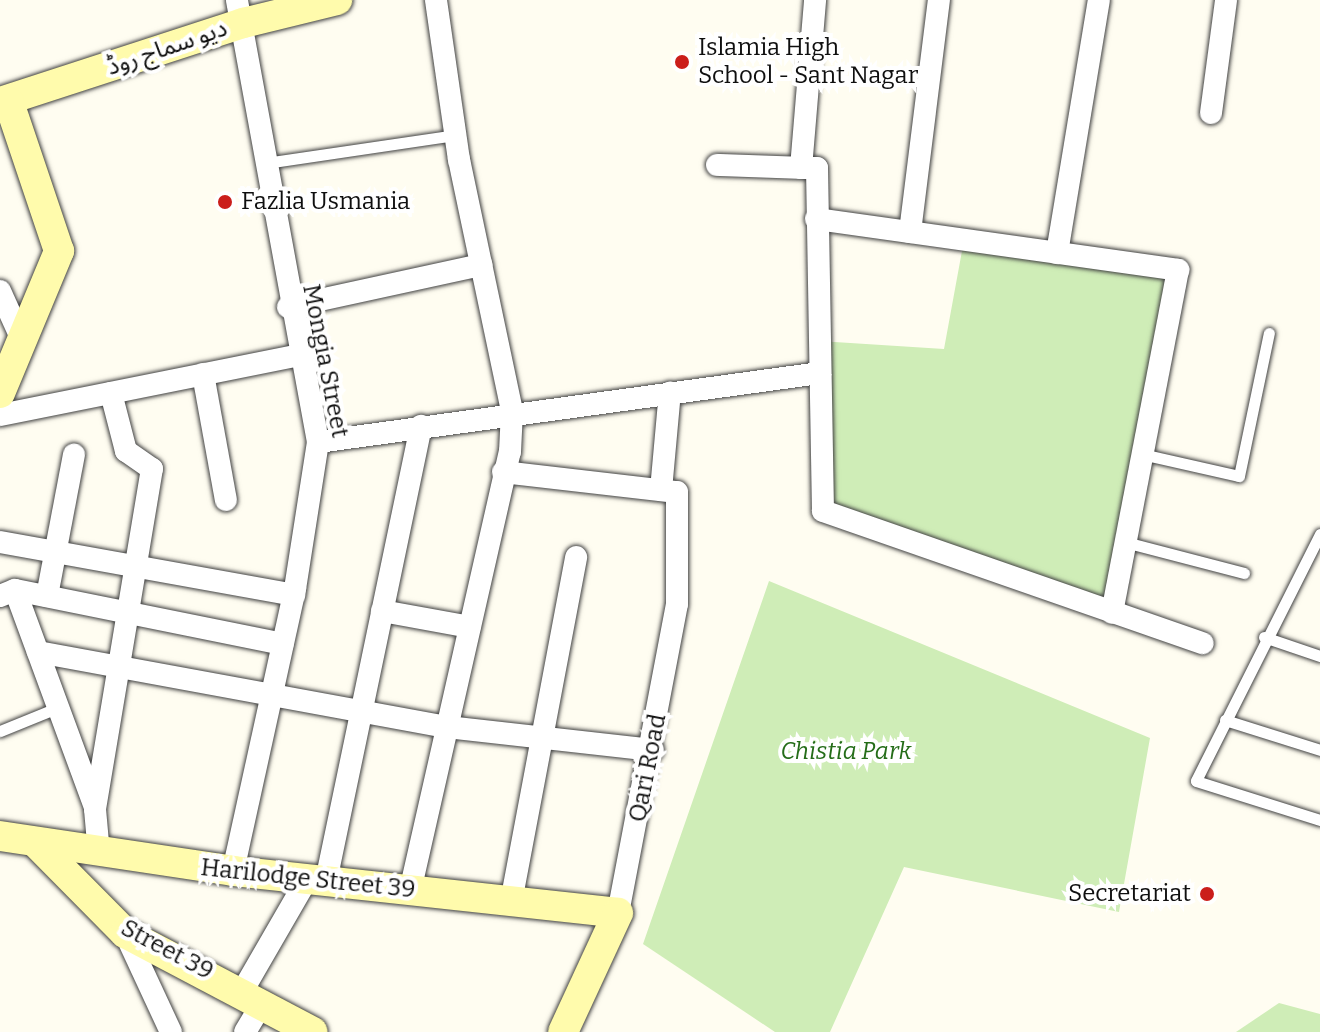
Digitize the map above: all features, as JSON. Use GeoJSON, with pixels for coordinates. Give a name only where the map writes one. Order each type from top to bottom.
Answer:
{"type":"FeatureCollection","features":[{"type":"Feature","properties":{"kind":"street","name":"دیو سماج روڈ"},"geometry":{"type":"LineString","coordinates":[[3,94],[240,11],[337,0]]}},
{"type":"Feature","properties":{"kind":"street"},"geometry":{"type":"LineString","coordinates":[[410,891],[503,472],[512,411],[456,135],[436,0]]}},
{"type":"Feature","properties":{"kind":"street"},"geometry":{"type":"LineString","coordinates":[[801,168],[815,0]]}},
{"type":"Feature","properties":{"kind":"street"},"geometry":{"type":"LineString","coordinates":[[910,232],[939,0]]}},
{"type":"Feature","properties":{"kind":"street"},"geometry":{"type":"LineString","coordinates":[[1057,253],[1099,0]]}},
{"type":"Feature","properties":{"kind":"street"},"geometry":{"type":"LineString","coordinates":[[1211,113],[1226,0]]}},
{"type":"Feature","properties":{"kind":"street","name":"Mongia Street"},"geometry":{"type":"LineString","coordinates":[[233,871],[294,595],[318,442],[261,163],[240,11]]}},
{"type":"Feature","properties":{"kind":"street"},"geometry":{"type":"LineString","coordinates":[[0,393],[11,325],[59,251],[3,94]]}},
{"type":"Feature","properties":{"kind":"street"},"geometry":{"type":"LineString","coordinates":[[717,165],[817,168],[823,511],[1203,643]]}},
{"type":"Feature","properties":{"kind":"street"},"geometry":{"type":"LineString","coordinates":[[816,219],[1178,270],[1112,613]]}},
{"type":"Feature","properties":{"kind":"street"},"geometry":{"type":"LineString","coordinates":[[288,307],[481,265]]}},
{"type":"Feature","properties":{"kind":"street"},"geometry":{"type":"LineString","coordinates":[[0,291],[11,325]]}},
{"type":"Feature","properties":{"kind":"street"},"geometry":{"type":"LineString","coordinates":[[0,415],[299,355]]}},
{"type":"Feature","properties":{"kind":"street"},"geometry":{"type":"LineString","coordinates":[[318,442],[512,411],[820,373]]}},
{"type":"Feature","properties":{"kind":"street"},"geometry":{"type":"LineString","coordinates":[[203,374],[226,500]]}},
{"type":"Feature","properties":{"kind":"street","name":"Qari Road"},"geometry":{"type":"LineString","coordinates":[[563,1032],[618,913],[653,750],[677,604],[669,491],[670,392]]}},
{"type":"Feature","properties":{"kind":"street"},"geometry":{"type":"LineString","coordinates":[[95,809],[152,469],[126,451],[111,393]]}},
{"type":"Feature","properties":{"kind":"street"},"geometry":{"type":"LineString","coordinates":[[245,1032],[253,996],[316,880],[362,709],[421,426]]}},
{"type":"Feature","properties":{"kind":"street"},"geometry":{"type":"LineString","coordinates":[[47,596],[74,455]]}},
{"type":"Feature","properties":{"kind":"street"},"geometry":{"type":"LineString","coordinates":[[503,472],[669,491]]}},
{"type":"Feature","properties":{"kind":"street"},"geometry":{"type":"LineString","coordinates":[[0,542],[294,595]]}},
{"type":"Feature","properties":{"kind":"street"},"geometry":{"type":"LineString","coordinates":[[511,902],[576,557]]}},
{"type":"Feature","properties":{"kind":"street"},"geometry":{"type":"LineString","coordinates":[[8,593],[47,596],[283,644]]}},
{"type":"Feature","properties":{"kind":"street"},"geometry":{"type":"LineString","coordinates":[[8,593],[38,652],[95,809],[99,854]]}},
{"type":"Feature","properties":{"kind":"street"},"geometry":{"type":"LineString","coordinates":[[382,611],[470,627]]}},
{"type":"Feature","properties":{"kind":"street"},"geometry":{"type":"LineString","coordinates":[[38,652],[447,727],[653,750]]}},
{"type":"Feature","properties":{"kind":"street","name":"Harilodge Street 39"},"geometry":{"type":"LineString","coordinates":[[0,836],[38,845],[233,871],[618,913]]}},
{"type":"Feature","properties":{"kind":"street","name":"Street 39"},"geometry":{"type":"LineString","coordinates":[[38,845],[125,933],[253,996],[313,1032]]}},
{"type":"Feature","properties":{"kind":"street"},"geometry":{"type":"LineString","coordinates":[[125,933],[171,1032]]}},
{"type":"Feature","properties":{"kind":"lane"},"geometry":{"type":"LineString","coordinates":[[261,163],[456,135]]}},
{"type":"Feature","properties":{"kind":"lane"},"geometry":{"type":"LineString","coordinates":[[1142,454],[1239,476],[1269,333]]}},
{"type":"Feature","properties":{"kind":"lane"},"geometry":{"type":"LineString","coordinates":[[1320,534],[1264,637],[1196,781],[1320,820]]}},
{"type":"Feature","properties":{"kind":"lane"},"geometry":{"type":"LineString","coordinates":[[1125,542],[1244,573]]}},
{"type":"Feature","properties":{"kind":"lane"},"geometry":{"type":"LineString","coordinates":[[1264,637],[1320,656]]}},
{"type":"Feature","properties":{"kind":"lane"},"geometry":{"type":"LineString","coordinates":[[0,731],[59,707]]}},
{"type":"Feature","properties":{"kind":"lane"},"geometry":{"type":"LineString","coordinates":[[1225,720],[1320,750]]}},
{"type":"Feature","properties":{"kind":"green space"},"geometry":{"type":"Polygon","coordinates":[[[964,240],[1178,270],[1112,613],[823,511],[819,341],[944,349],[964,240]]]}},
{"type":"Feature","properties":{"kind":"green space","name":"Chistia Park"},"geometry":{"type":"Polygon","coordinates":[[[769,581],[1150,738],[1119,912],[904,867],[830,1032],[775,1032],[643,944],[769,581]]]}},
{"type":"Feature","properties":{"kind":"green space"},"geometry":{"type":"Polygon","coordinates":[[[1279,1003],[1320,1014],[1320,1032],[1236,1032],[1279,1003]]]}},
{"type":"Feature","properties":{"kind":"place","name":"Islamia High School - Sant Nagar"},"geometry":{"type":"Point","coordinates":[682,62]}},
{"type":"Feature","properties":{"kind":"place","name":"Fazlia Usmania"},"geometry":{"type":"Point","coordinates":[225,202]}},
{"type":"Feature","properties":{"kind":"place","name":"Secretariat"},"geometry":{"type":"Point","coordinates":[1207,894]}}]}
